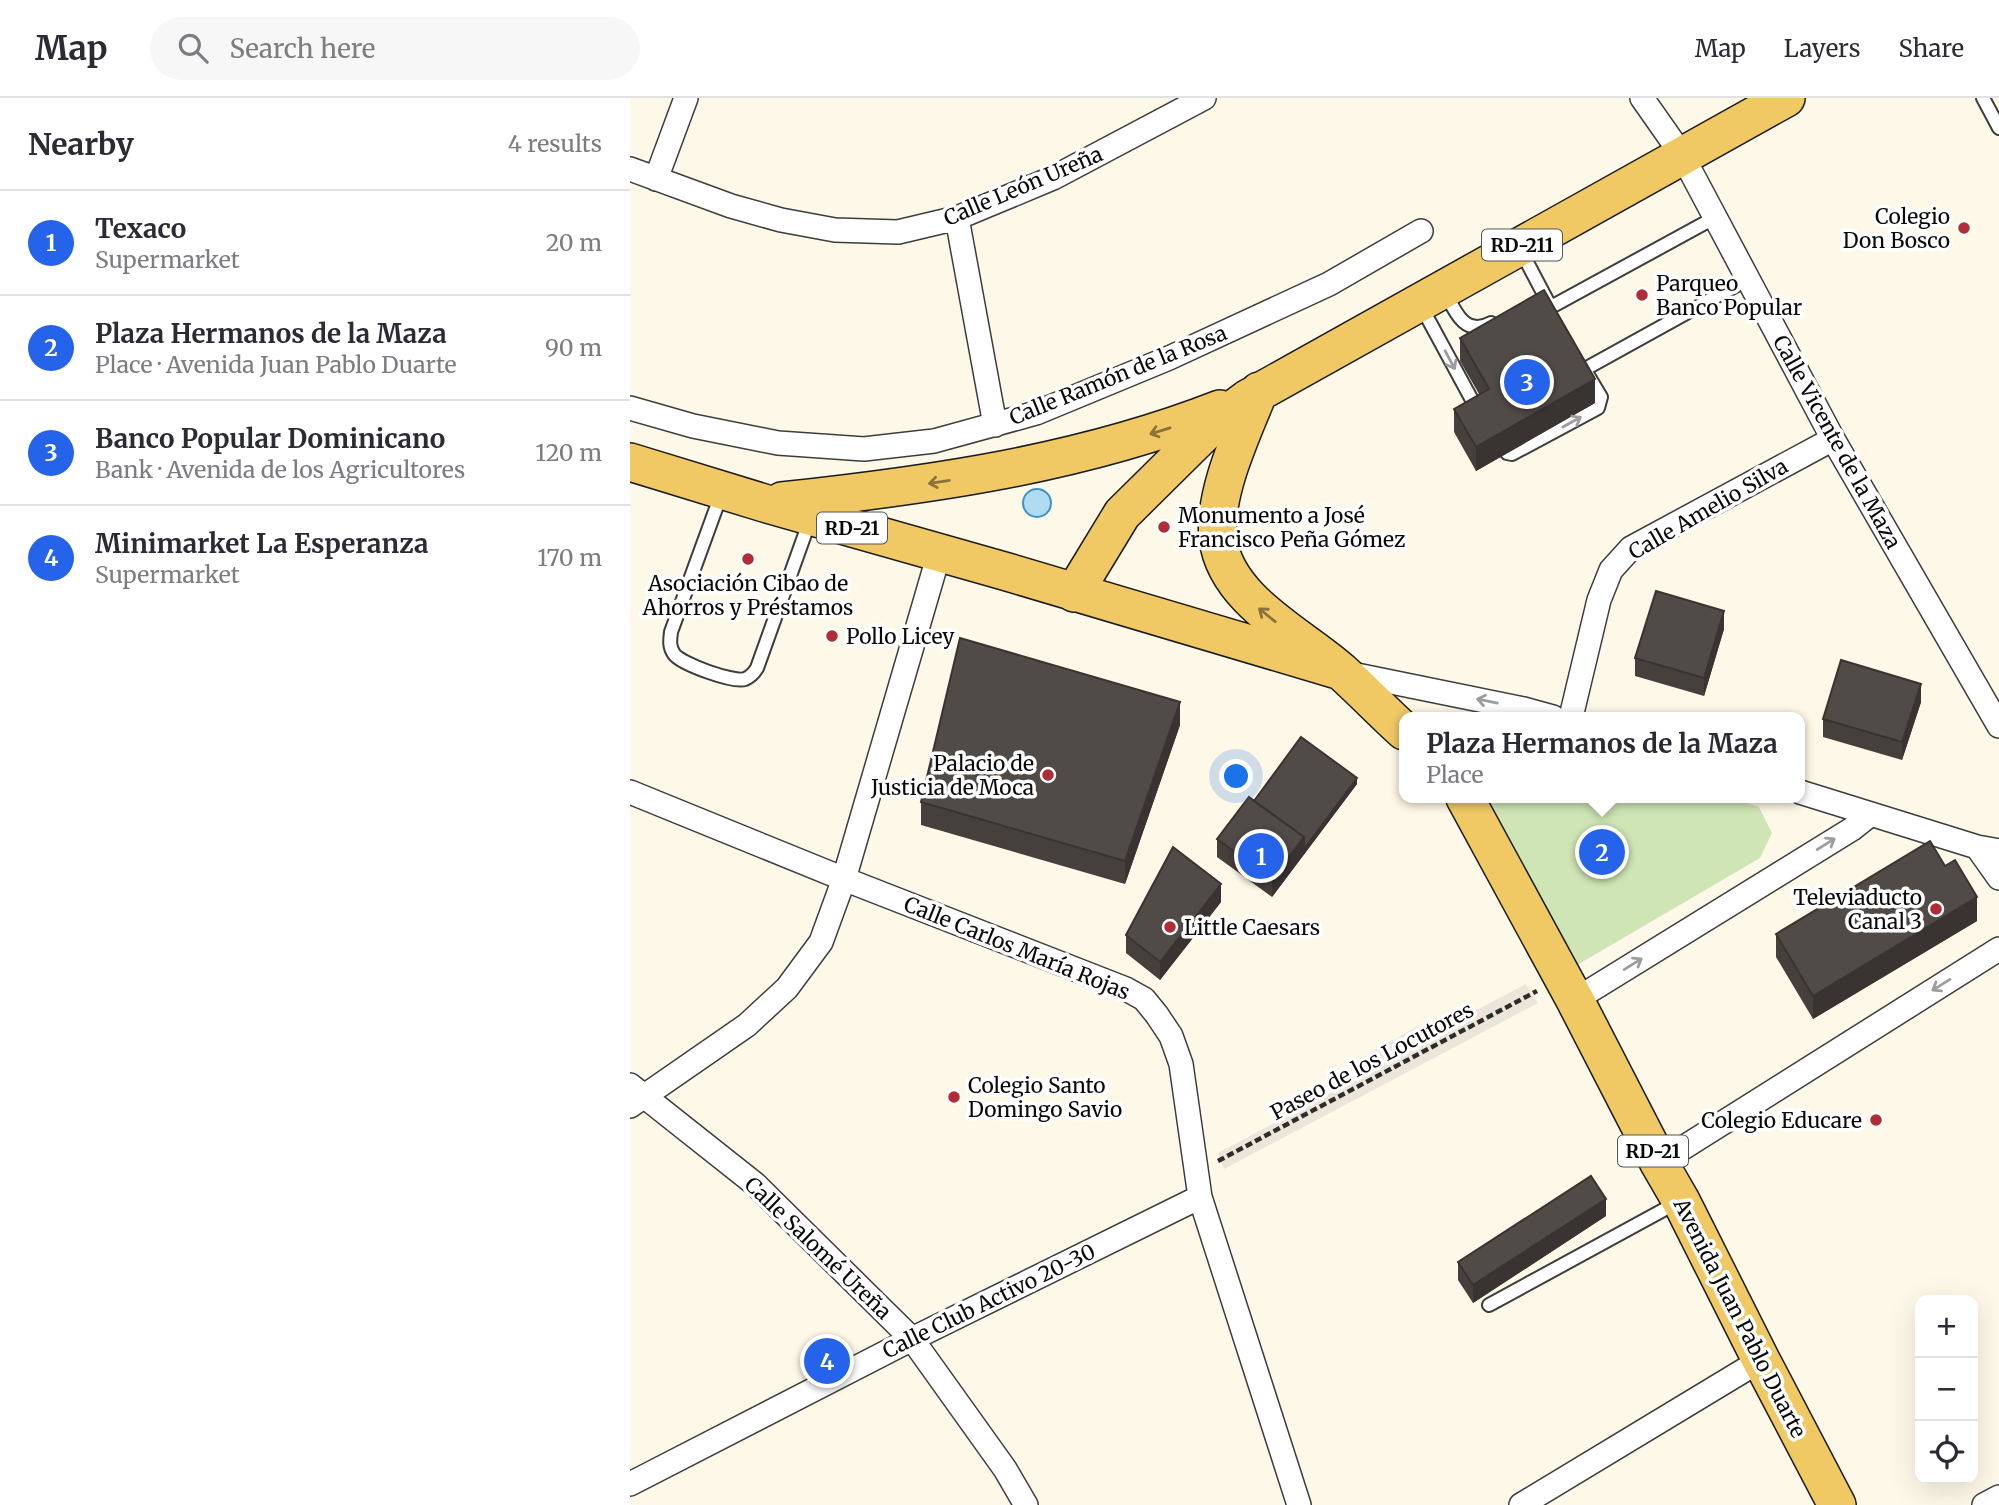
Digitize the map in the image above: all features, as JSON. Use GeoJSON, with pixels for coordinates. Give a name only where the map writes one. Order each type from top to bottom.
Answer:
{"type":"FeatureCollection","features":[{"type":"Feature","properties":{"kind":"main road","name":"RD-211"},"geometry":{"type":"LineString","coordinates":[[1074,593],[1122,514],[1212,425],[1253,395],[1786,98]]}},
{"type":"Feature","properties":{"kind":"main road"},"geometry":{"type":"LineString","coordinates":[[764,503],[891,489],[998,472],[1177,426],[1253,395]]}},
{"type":"Feature","properties":{"kind":"main road"},"geometry":{"type":"LineString","coordinates":[[1253,395],[1226,477],[1218,519],[1218,540],[1224,559],[1235,579],[1261,610],[1341,671]]}},
{"type":"Feature","properties":{"kind":"main road","name":"RD-21"},"geometry":{"type":"LineString","coordinates":[[630,462],[1341,671],[1399,726]]}},
{"type":"Feature","properties":{"kind":"main road","name":"Avenida Juan Pablo Duarte"},"geometry":{"type":"LineString","coordinates":[[1468,803],[1569,988],[1837,1505]]}},
{"type":"Feature","properties":{"kind":"street"},"geometry":{"type":"LineString","coordinates":[[656,179],[686,98]]}},
{"type":"Feature","properties":{"kind":"street","name":"Calle León Ureña"},"geometry":{"type":"LineString","coordinates":[[630,169],[731,206],[781,220],[835,230],[898,232],[957,218],[1053,178],[1204,98]]}},
{"type":"Feature","properties":{"kind":"street","name":"Calle Vicente de la Maza"},"geometry":{"type":"LineString","coordinates":[[1642,98],[1682,155],[1746,280],[1833,439],[1999,726]]}},
{"type":"Feature","properties":{"kind":"street"},"geometry":{"type":"LineString","coordinates":[[957,218],[995,425]]}},
{"type":"Feature","properties":{"kind":"street","name":"Calle Ramón de la Rosa"},"geometry":{"type":"LineString","coordinates":[[630,408],[693,426],[778,443],[864,449],[934,441],[1036,413],[1169,358],[1329,284],[1421,231]]}},
{"type":"Feature","properties":{"kind":"street","name":"Calle Amelio Silva"},"geometry":{"type":"LineString","coordinates":[[1572,712],[1599,600],[1611,570],[1631,548],[1833,439]]}},
{"type":"Feature","properties":{"kind":"street"},"geometry":{"type":"LineString","coordinates":[[635,1096],[747,1025],[787,988],[821,943],[844,879],[939,554]]}},
{"type":"Feature","properties":{"kind":"street"},"geometry":{"type":"LineString","coordinates":[[1341,671],[1512,712]]}},
{"type":"Feature","properties":{"kind":"street","name":"Calle Carlos María Rojas"},"geometry":{"type":"LineString","coordinates":[[630,792],[1126,989],[1144,999],[1171,1036],[1181,1064],[1200,1197],[1299,1505]]}},
{"type":"Feature","properties":{"kind":"street"},"geometry":{"type":"LineString","coordinates":[[1805,794],[1988,849],[1999,878]]}},
{"type":"Feature","properties":{"kind":"street"},"geometry":{"type":"LineString","coordinates":[[1569,988],[1852,829],[1871,814]]}},
{"type":"Feature","properties":{"kind":"street"},"geometry":{"type":"LineString","coordinates":[[1659,1163],[1999,949]]}},
{"type":"Feature","properties":{"kind":"street","name":"Calle Salomé Ureña"},"geometry":{"type":"LineString","coordinates":[[635,1096],[755,1184],[912,1339],[1005,1469],[1026,1505]]}},
{"type":"Feature","properties":{"kind":"street","name":"Calle Club Activo 20-30"},"geometry":{"type":"LineString","coordinates":[[630,1485],[912,1339],[1200,1197]]}},
{"type":"Feature","properties":{"kind":"street"},"geometry":{"type":"LineString","coordinates":[[1521,1505],[1761,1360]]}},
{"type":"Feature","properties":{"kind":"street"},"geometry":{"type":"LineString","coordinates":[[1984,1505],[1999,1497]]}},
{"type":"Feature","properties":{"kind":"lane"},"geometry":{"type":"LineString","coordinates":[[1983,98],[1999,128]]}},
{"type":"Feature","properties":{"kind":"lane"},"geometry":{"type":"LineString","coordinates":[[1519,247],[1554,312],[1714,218]]}},
{"type":"Feature","properties":{"kind":"lane"},"geometry":{"type":"LineString","coordinates":[[1507,453],[1512,454],[1525,448],[1598,408],[1601,397],[1582,364],[1746,280]]}},
{"type":"Feature","properties":{"kind":"lane"},"geometry":{"type":"LineString","coordinates":[[1431,295],[1473,328],[1483,327],[1508,314]]}},
{"type":"Feature","properties":{"kind":"lane"},"geometry":{"type":"LineString","coordinates":[[1431,295],[1481,417]]}},
{"type":"Feature","properties":{"kind":"lane"},"geometry":{"type":"LineString","coordinates":[[1532,301],[1544,295]]}},
{"type":"Feature","properties":{"kind":"lane"},"geometry":{"type":"LineString","coordinates":[[723,491],[671,632],[670,643],[673,653],[681,660],[733,680],[744,680],[757,668],[811,516]]}},
{"type":"Feature","properties":{"kind":"lane"},"geometry":{"type":"LineString","coordinates":[[1489,1305],[1681,1201]]}},
{"type":"Feature","properties":{"kind":"path","name":"Paseo de los Locutores"},"geometry":{"type":"LineString","coordinates":[[1196,1172],[1532,994],[1569,988]]}},
{"type":"Feature","properties":{"kind":"green space"},"geometry":{"type":"Polygon","coordinates":[[[1483,803],[1747,803],[1759,807],[1772,833],[1760,858],[1572,968],[1483,803]]]}},
{"type":"Feature","properties":{"kind":"shaded area"},"geometry":{"type":"Polygon","coordinates":[[[1526,984],[1538,1003],[1224,1169],[1218,1153],[1376,1069],[1368,1054],[1418,1026],[1425,1037],[1526,984]]]}},
{"type":"Feature","properties":{"kind":"water"},"geometry":{"type":"Polygon","coordinates":[[[1037,489],[1047,493],[1051,503],[1047,513],[1037,517],[1027,513],[1023,503],[1027,493],[1037,489]]]}},
{"type":"Feature","properties":{"kind":"building"},"geometry":{"type":"Polygon","coordinates":[[[1544,290],[1595,379],[1476,447],[1454,409],[1489,389],[1460,338],[1544,290]]]}},
{"type":"Feature","properties":{"kind":"building"},"geometry":{"type":"Polygon","coordinates":[[[1656,591],[1724,611],[1704,678],[1635,658],[1656,591]]]}},
{"type":"Feature","properties":{"kind":"building","name":"Palacio de Justicia de Moca"},"geometry":{"type":"Polygon","coordinates":[[[960,638],[1180,702],[1125,861],[921,802],[960,638]]]}},
{"type":"Feature","properties":{"kind":"building"},"geometry":{"type":"Polygon","coordinates":[[[1841,660],[1921,684],[1902,742],[1823,719],[1841,660]]]}},
{"type":"Feature","properties":{"kind":"building"},"geometry":{"type":"Polygon","coordinates":[[[1301,737],[1357,778],[1304,849],[1304,837],[1254,801],[1301,737]]]}},
{"type":"Feature","properties":{"kind":"building"},"geometry":{"type":"Polygon","coordinates":[[[1249,797],[1304,837],[1272,879],[1217,839],[1249,797]]]}},
{"type":"Feature","properties":{"kind":"building"},"geometry":{"type":"Polygon","coordinates":[[[1930,841],[1945,866],[1955,860],[1977,897],[1813,996],[1776,934],[1930,841]]]}},
{"type":"Feature","properties":{"kind":"building","name":"Little Caesars"},"geometry":{"type":"Polygon","coordinates":[[[1173,847],[1221,884],[1160,962],[1126,935],[1173,847]]]}},
{"type":"Feature","properties":{"kind":"building"},"geometry":{"type":"Polygon","coordinates":[[[1591,1176],[1606,1199],[1473,1285],[1458,1262],[1591,1176]]]}},
{"type":"Feature","properties":{"kind":"place","name":"Colegio Don Bosco"},"geometry":{"type":"Point","coordinates":[1964,228]}},
{"type":"Feature","properties":{"kind":"place","name":"Parqueo Banco Popular"},"geometry":{"type":"Point","coordinates":[1642,295]}},
{"type":"Feature","properties":{"kind":"place","name":"Banco Popular Dominicano"},"geometry":{"type":"Point","coordinates":[1527,382]}},
{"type":"Feature","properties":{"kind":"place","name":"Monumento a José Francisco Peña Gómez"},"geometry":{"type":"Point","coordinates":[1164,527]}},
{"type":"Feature","properties":{"kind":"place","name":"Asociación Cibao de Ahorros y Préstamos"},"geometry":{"type":"Point","coordinates":[748,559]}},
{"type":"Feature","properties":{"kind":"place","name":"Pollo Licey"},"geometry":{"type":"Point","coordinates":[832,636]}},
{"type":"Feature","properties":{"kind":"place","name":"Palacio de Justicia de Moca"},"geometry":{"type":"Point","coordinates":[1048,775]}},
{"type":"Feature","properties":{"kind":"place","name":"Plaza Hermanos de la Maza"},"geometry":{"type":"Point","coordinates":[1602,852]}},
{"type":"Feature","properties":{"kind":"place","name":"Texaco"},"geometry":{"type":"Point","coordinates":[1261,856]}},
{"type":"Feature","properties":{"kind":"place","name":"Televiaducto Canal 3"},"geometry":{"type":"Point","coordinates":[1936,909]}},
{"type":"Feature","properties":{"kind":"place","name":"Little Caesars"},"geometry":{"type":"Point","coordinates":[1170,927]}},
{"type":"Feature","properties":{"kind":"place","name":"Colegio Santo Domingo Savio"},"geometry":{"type":"Point","coordinates":[954,1097]}},
{"type":"Feature","properties":{"kind":"place","name":"Colegio Educare"},"geometry":{"type":"Point","coordinates":[1876,1120]}},
{"type":"Feature","properties":{"kind":"place","name":"Minimarket La Esperanza"},"geometry":{"type":"Point","coordinates":[827,1361]}}]}
